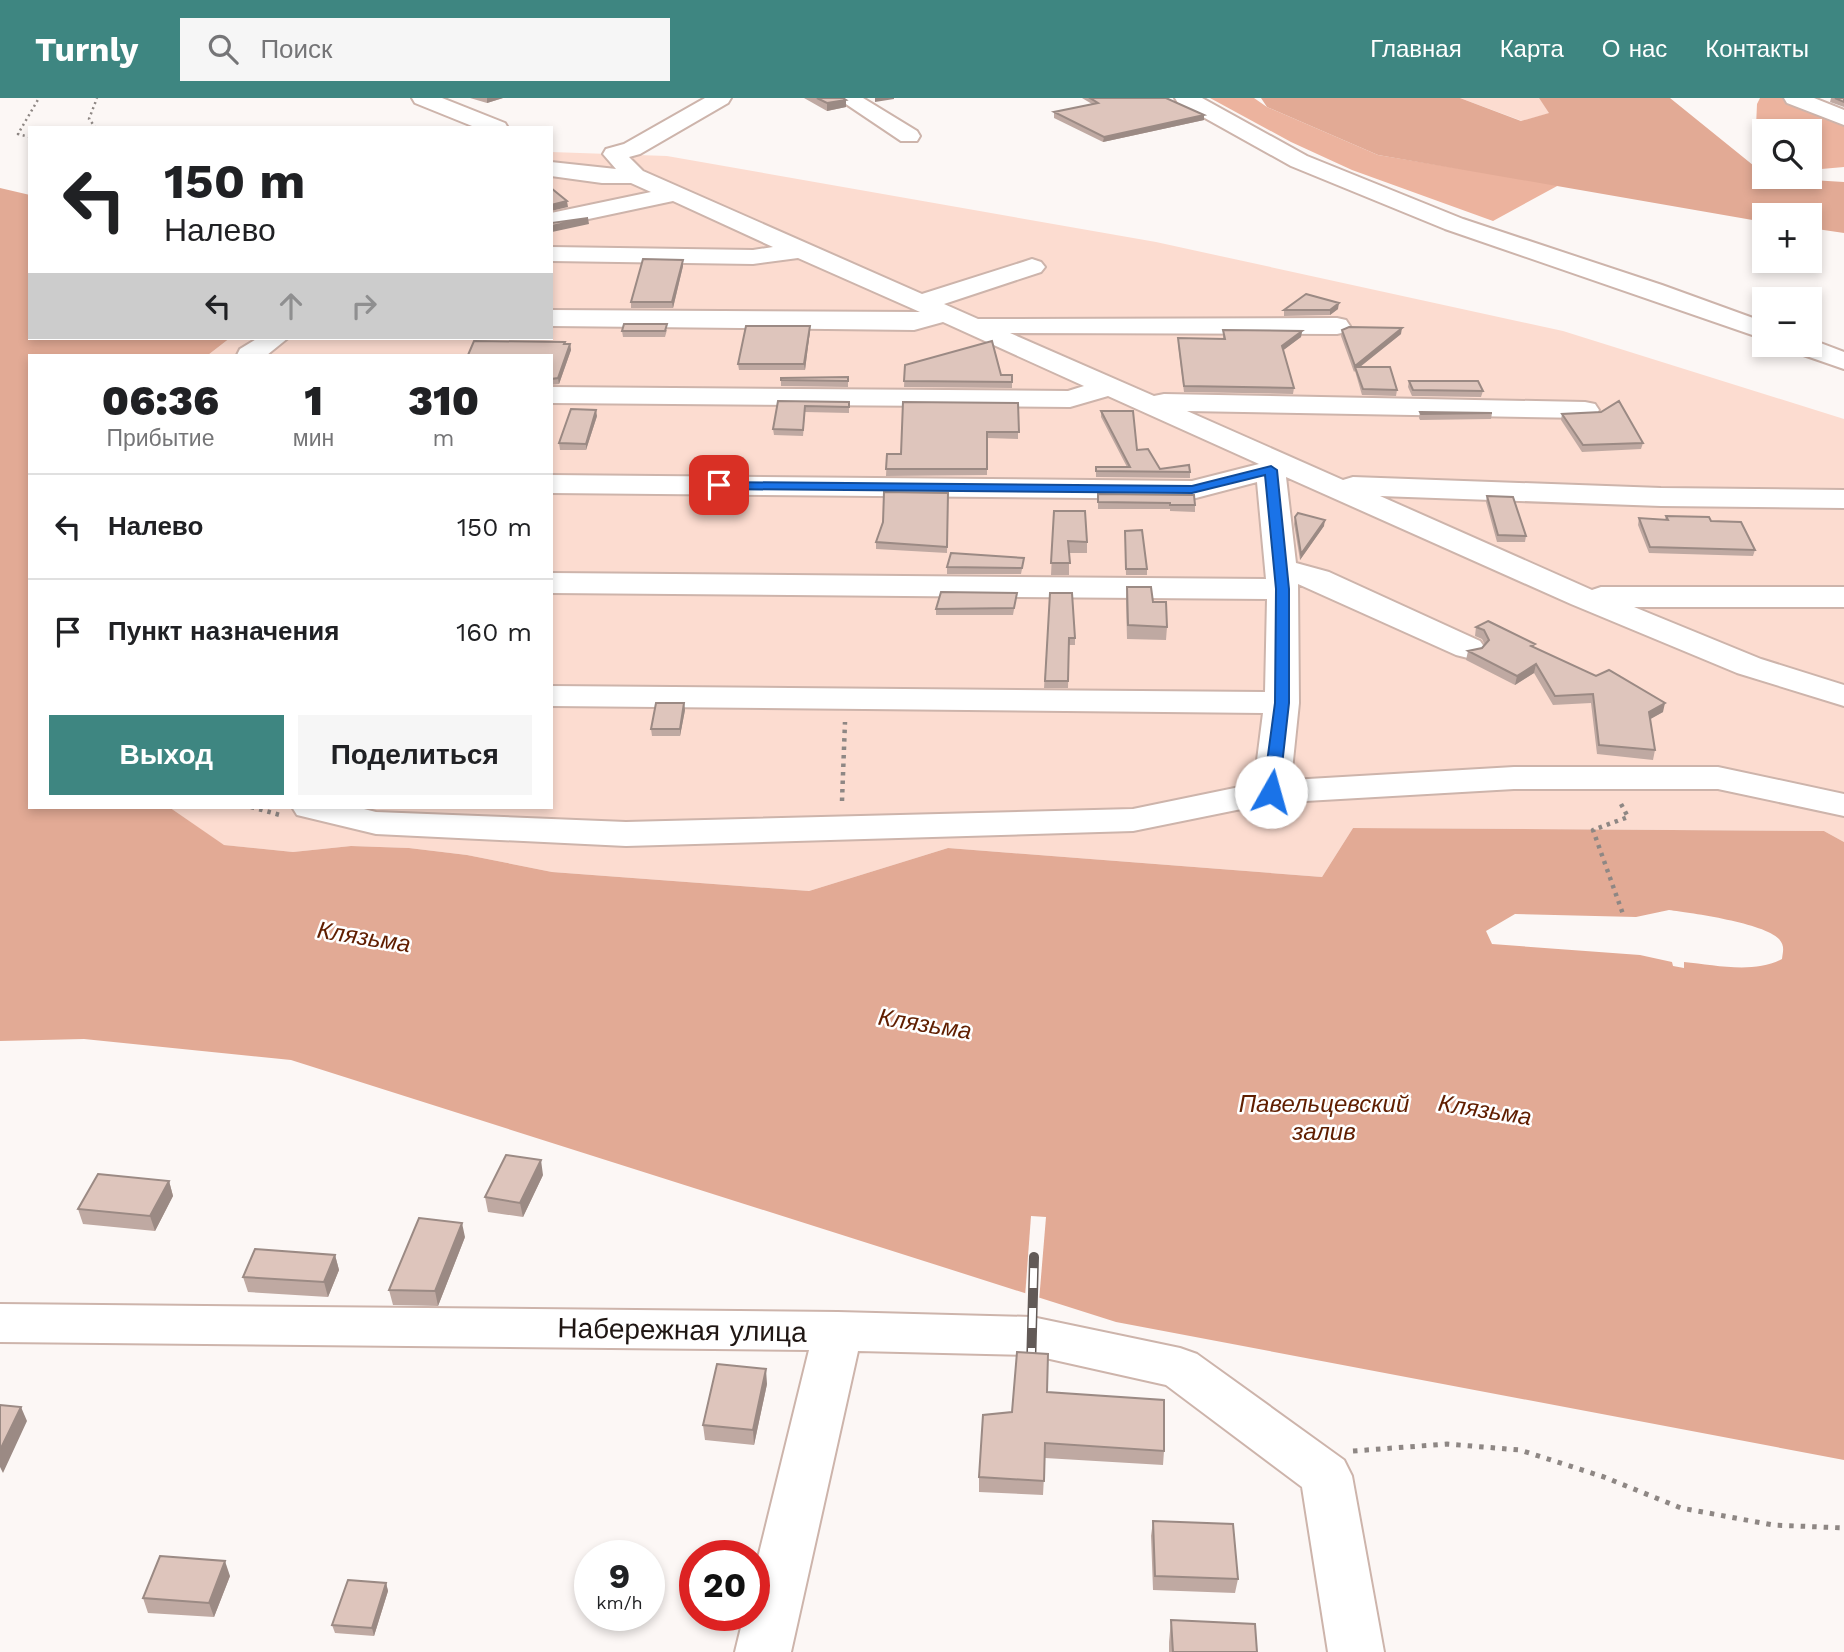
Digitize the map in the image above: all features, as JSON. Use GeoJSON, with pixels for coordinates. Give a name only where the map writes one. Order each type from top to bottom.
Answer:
{"type":"FeatureCollection","features":[{"type":"Feature","properties":{"kind":"street"},"geometry":{"type":"LineString","coordinates":[[423,98],[492,126]]}},
{"type":"Feature","properties":{"kind":"street"},"geometry":{"type":"LineString","coordinates":[[553,148],[582,154],[614,154],[632,149],[720,98]]}},
{"type":"Feature","properties":{"kind":"street"},"geometry":{"type":"LineString","coordinates":[[848,98],[909,136]]}},
{"type":"Feature","properties":{"kind":"street"},"geometry":{"type":"LineString","coordinates":[[1186,98],[1299,161],[1454,224],[1640,285],[1752,327]]}},
{"type":"Feature","properties":{"kind":"street"},"geometry":{"type":"LineString","coordinates":[[1802,99],[1844,118]]}},
{"type":"Feature","properties":{"kind":"street"},"geometry":{"type":"LineString","coordinates":[[614,154],[635,176],[1139,400],[1278,467],[1331,485],[1582,597],[1749,666],[1844,696]]}},
{"type":"Feature","properties":{"kind":"street"},"geometry":{"type":"LineString","coordinates":[[553,169],[602,176],[635,176]]}},
{"type":"Feature","properties":{"kind":"street"},"geometry":{"type":"LineString","coordinates":[[553,220],[675,194]]}},
{"type":"Feature","properties":{"kind":"street"},"geometry":{"type":"LineString","coordinates":[[553,254],[753,257],[801,250]]}},
{"type":"Feature","properties":{"kind":"street"},"geometry":{"type":"LineString","coordinates":[[553,318],[914,322],[945,314],[1032,267]]}},
{"type":"Feature","properties":{"kind":"street"},"geometry":{"type":"LineString","coordinates":[[945,314],[1338,326]]}},
{"type":"Feature","properties":{"kind":"street"},"geometry":{"type":"LineString","coordinates":[[251,354],[272,340]]}},
{"type":"Feature","properties":{"kind":"street"},"geometry":{"type":"LineString","coordinates":[[1822,353],[1844,361]]}},
{"type":"Feature","properties":{"kind":"street"},"geometry":{"type":"LineString","coordinates":[[553,394],[1070,399],[1110,387]]}},
{"type":"Feature","properties":{"kind":"street"},"geometry":{"type":"LineString","coordinates":[[1139,400],[1192,405],[1586,410]]}},
{"type":"Feature","properties":{"kind":"street"},"geometry":{"type":"LineString","coordinates":[[553,484],[1192,490],[1278,467]]}},
{"type":"Feature","properties":{"kind":"street"},"geometry":{"type":"LineString","coordinates":[[1271,792],[1282,703],[1282,579],[1278,467]]}},
{"type":"Feature","properties":{"kind":"street"},"geometry":{"type":"LineString","coordinates":[[1331,485],[1661,497],[1844,499]]}},
{"type":"Feature","properties":{"kind":"street"},"geometry":{"type":"LineString","coordinates":[[553,583],[1318,579],[1468,648]]}},
{"type":"Feature","properties":{"kind":"street"},"geometry":{"type":"LineString","coordinates":[[1582,597],[1844,597]]}},
{"type":"Feature","properties":{"kind":"street"},"geometry":{"type":"LineString","coordinates":[[553,696],[1282,703]]}},
{"type":"Feature","properties":{"kind":"street"},"geometry":{"type":"LineString","coordinates":[[318,809],[376,823],[626,834],[1133,820],[1271,792],[1514,778],[1718,778],[1844,806]]}},
{"type":"Feature","properties":{"kind":"street","name":"Набережная улица"},"geometry":{"type":"LineString","coordinates":[[0,1323],[1032,1336],[1180,1368],[1310,1464]]}},
{"type":"Feature","properties":{"kind":"street"},"geometry":{"type":"LineString","coordinates":[[763,1652],[838,1332]]}},
{"type":"Feature","properties":{"kind":"street"},"geometry":{"type":"LineString","coordinates":[[1310,1464],[1356,1652]]}},
{"type":"Feature","properties":{"kind":"path"},"geometry":{"type":"LineString","coordinates":[[28,137],[18,134],[39,98]]}},
{"type":"Feature","properties":{"kind":"path"},"geometry":{"type":"LineString","coordinates":[[94,126],[89,119],[97,98]]}},
{"type":"Feature","properties":{"kind":"path"},"geometry":{"type":"LineString","coordinates":[[1609,778],[1628,817],[1593,830],[1625,917]]}},
{"type":"Feature","properties":{"kind":"path"},"geometry":{"type":"LineString","coordinates":[[1310,1464],[1447,1444],[1520,1450],[1604,1477],[1681,1508],[1773,1525],[1844,1528]]}},
{"type":"Feature","properties":{"kind":"shaded area"},"geometry":{"type":"Polygon","coordinates":[[[1210,98],[1254,98],[1267,107],[1378,155],[1559,185],[1493,221],[1352,170],[1291,142],[1210,98]]]}},
{"type":"Feature","properties":{"kind":"shaded area"},"geometry":{"type":"Polygon","coordinates":[[[1460,98],[1539,98],[1550,113],[1522,121],[1460,98]]]}},
{"type":"Feature","properties":{"kind":"shaded area"},"geometry":{"type":"Polygon","coordinates":[[[1760,98],[1782,98],[1826,118],[1844,122],[1844,167],[1822,169],[1822,119],[1756,119],[1760,98]]]}},
{"type":"Feature","properties":{"kind":"shaded area"},"geometry":{"type":"Polygon","coordinates":[[[553,152],[667,156],[1156,242],[1563,331],[1844,419],[1844,842],[1824,831],[1353,828],[1322,877],[948,848],[809,891],[552,872],[467,855],[409,848],[351,846],[293,852],[223,845],[172,809],[553,809],[553,354],[209,354],[227,340],[553,340],[553,152]]]}},
{"type":"Feature","properties":{"kind":"water"},"geometry":{"type":"Polygon","coordinates":[[[1261,98],[1460,98],[1521,121],[1549,113],[1539,98],[1670,98],[1752,164],[1752,189],[1822,189],[1822,181],[1844,182],[1844,233],[1822,230],[1822,203],[1752,203],[1752,220],[1378,155],[1267,107],[1261,98]]]}},
{"type":"Feature","properties":{"kind":"water","name":"Павельцевский залив"},"geometry":{"type":"Polygon","coordinates":[[[0,188],[28,195],[28,340],[227,340],[209,354],[28,354],[28,809],[172,809],[224,845],[293,852],[351,846],[409,848],[467,855],[552,872],[809,891],[948,848],[1322,877],[1353,828],[1824,831],[1844,842],[1844,1460],[1116,1322],[291,1060],[84,1039],[0,1041],[0,188]],[[1669,910],[1636,917],[1515,914],[1486,931],[1492,944],[1640,955],[1672,962],[1673,966],[1684,968],[1684,962],[1747,967],[1771,964],[1782,959],[1782,944],[1771,933],[1710,916],[1669,910]]]}},
{"type":"Feature","properties":{"kind":"pier"},"geometry":{"type":"Polygon","coordinates":[[[1031,1216],[1046,1217],[1039,1301],[1025,1297],[1031,1216]]]}},
{"type":"Feature","properties":{"kind":"building"},"geometry":{"type":"Polygon","coordinates":[[[817,98],[843,98],[846,100],[827,103],[817,98]]]}},
{"type":"Feature","properties":{"kind":"building"},"geometry":{"type":"Polygon","coordinates":[[[1090,98],[1166,98],[1204,115],[1104,137],[1054,112],[1098,103],[1090,98]]]}},
{"type":"Feature","properties":{"kind":"building"},"geometry":{"type":"Polygon","coordinates":[[[553,190],[567,201],[553,204],[553,190]]]}},
{"type":"Feature","properties":{"kind":"building"},"geometry":{"type":"Polygon","coordinates":[[[588,218],[553,226],[553,223],[588,218]]]}},
{"type":"Feature","properties":{"kind":"building"},"geometry":{"type":"Polygon","coordinates":[[[643,259],[683,260],[672,302],[631,302],[643,259]]]}},
{"type":"Feature","properties":{"kind":"building"},"geometry":{"type":"Polygon","coordinates":[[[1306,294],[1339,303],[1330,310],[1284,310],[1306,294]]]}},
{"type":"Feature","properties":{"kind":"building"},"geometry":{"type":"Polygon","coordinates":[[[624,324],[667,324],[665,331],[622,331],[624,324]]]}},
{"type":"Feature","properties":{"kind":"building"},"geometry":{"type":"Polygon","coordinates":[[[746,326],[810,326],[804,364],[738,364],[746,326]]]}},
{"type":"Feature","properties":{"kind":"building"},"geometry":{"type":"Polygon","coordinates":[[[1349,327],[1402,328],[1355,366],[1342,330],[1349,327]]]}},
{"type":"Feature","properties":{"kind":"building"},"geometry":{"type":"Polygon","coordinates":[[[1223,330],[1302,331],[1282,346],[1294,388],[1184,386],[1178,338],[1225,339],[1223,330]]]}},
{"type":"Feature","properties":{"kind":"building"},"geometry":{"type":"Polygon","coordinates":[[[474,341],[570,344],[558,378],[553,379],[553,354],[468,354],[474,341]]]}},
{"type":"Feature","properties":{"kind":"building"},"geometry":{"type":"Polygon","coordinates":[[[992,341],[1001,375],[1012,375],[1012,382],[904,381],[905,365],[992,341]]]}},
{"type":"Feature","properties":{"kind":"building"},"geometry":{"type":"Polygon","coordinates":[[[1355,367],[1390,367],[1397,390],[1363,389],[1355,367]]]}},
{"type":"Feature","properties":{"kind":"building"},"geometry":{"type":"Polygon","coordinates":[[[848,377],[848,381],[781,380],[781,378],[848,377]]]}},
{"type":"Feature","properties":{"kind":"building"},"geometry":{"type":"Polygon","coordinates":[[[1409,381],[1478,381],[1483,391],[1413,390],[1409,381]]]}},
{"type":"Feature","properties":{"kind":"building"},"geometry":{"type":"Polygon","coordinates":[[[778,401],[849,402],[849,407],[805,406],[803,430],[773,429],[778,401]]]}},
{"type":"Feature","properties":{"kind":"building"},"geometry":{"type":"Polygon","coordinates":[[[1619,401],[1643,443],[1583,445],[1562,414],[1601,412],[1619,401]]]}},
{"type":"Feature","properties":{"kind":"building"},"geometry":{"type":"Polygon","coordinates":[[[903,402],[1018,403],[1019,432],[987,432],[987,469],[886,469],[887,454],[901,454],[903,402]]]}},
{"type":"Feature","properties":{"kind":"building"},"geometry":{"type":"Polygon","coordinates":[[[571,409],[596,410],[586,444],[559,443],[571,409]]]}},
{"type":"Feature","properties":{"kind":"building"},"geometry":{"type":"Polygon","coordinates":[[[1101,411],[1133,411],[1137,450],[1148,449],[1160,469],[1189,465],[1190,472],[1096,471],[1096,467],[1130,467],[1101,411]]]}},
{"type":"Feature","properties":{"kind":"building"},"geometry":{"type":"Polygon","coordinates":[[[1420,412],[1492,413],[1421,414],[1420,412]]]}},
{"type":"Feature","properties":{"kind":"building"},"geometry":{"type":"Polygon","coordinates":[[[884,492],[948,493],[947,547],[876,542],[883,522],[884,492]]]}},
{"type":"Feature","properties":{"kind":"building"},"geometry":{"type":"Polygon","coordinates":[[[1098,494],[1194,495],[1195,505],[1098,502],[1098,494]]]}},
{"type":"Feature","properties":{"kind":"building"},"geometry":{"type":"Polygon","coordinates":[[[1487,496],[1513,497],[1526,536],[1498,535],[1487,496]]]}},
{"type":"Feature","properties":{"kind":"building"},"geometry":{"type":"Polygon","coordinates":[[[1054,511],[1085,511],[1087,542],[1068,541],[1070,563],[1051,563],[1054,511]]]}},
{"type":"Feature","properties":{"kind":"building"},"geometry":{"type":"Polygon","coordinates":[[[1298,513],[1325,520],[1301,554],[1295,517],[1298,513]]]}},
{"type":"Feature","properties":{"kind":"building"},"geometry":{"type":"Polygon","coordinates":[[[1666,516],[1709,517],[1711,521],[1741,522],[1755,550],[1650,547],[1639,518],[1668,520],[1666,516]]]}},
{"type":"Feature","properties":{"kind":"building"},"geometry":{"type":"Polygon","coordinates":[[[1142,530],[1147,569],[1126,569],[1125,531],[1142,530]]]}},
{"type":"Feature","properties":{"kind":"building"},"geometry":{"type":"Polygon","coordinates":[[[951,553],[1024,558],[1022,568],[947,567],[951,553]]]}},
{"type":"Feature","properties":{"kind":"building"},"geometry":{"type":"Polygon","coordinates":[[[1127,587],[1151,587],[1153,602],[1166,602],[1167,627],[1128,625],[1127,587]]]}},
{"type":"Feature","properties":{"kind":"building"},"geometry":{"type":"Polygon","coordinates":[[[941,592],[1017,593],[1014,608],[936,609],[941,592]]]}},
{"type":"Feature","properties":{"kind":"building"},"geometry":{"type":"Polygon","coordinates":[[[1050,593],[1072,593],[1075,638],[1069,638],[1068,681],[1045,681],[1050,593]]]}},
{"type":"Feature","properties":{"kind":"building"},"geometry":{"type":"Polygon","coordinates":[[[1488,621],[1535,644],[1531,646],[1596,676],[1609,670],[1665,703],[1649,712],[1655,750],[1599,745],[1593,694],[1555,696],[1536,664],[1517,676],[1468,651],[1482,648],[1489,640],[1484,630],[1476,627],[1488,621]]]}},
{"type":"Feature","properties":{"kind":"building"},"geometry":{"type":"Polygon","coordinates":[[[656,703],[684,703],[680,729],[651,729],[656,703]]]}},
{"type":"Feature","properties":{"kind":"building"},"geometry":{"type":"Polygon","coordinates":[[[506,1155],[541,1160],[520,1203],[485,1197],[506,1155]]]}},
{"type":"Feature","properties":{"kind":"building"},"geometry":{"type":"Polygon","coordinates":[[[98,1174],[169,1181],[150,1216],[78,1209],[98,1174]]]}},
{"type":"Feature","properties":{"kind":"building"},"geometry":{"type":"Polygon","coordinates":[[[419,1218],[462,1223],[435,1291],[389,1290],[419,1218]]]}},
{"type":"Feature","properties":{"kind":"building"},"geometry":{"type":"Polygon","coordinates":[[[255,1249],[335,1255],[324,1282],[243,1277],[255,1249]]]}},
{"type":"Feature","properties":{"kind":"building"},"geometry":{"type":"Polygon","coordinates":[[[1017,1352],[1048,1354],[1047,1392],[1164,1400],[1164,1451],[1045,1443],[1044,1481],[979,1477],[983,1415],[1012,1412],[1017,1352]]]}},
{"type":"Feature","properties":{"kind":"building"},"geometry":{"type":"Polygon","coordinates":[[[717,1364],[766,1369],[753,1430],[703,1425],[717,1364]]]}},
{"type":"Feature","properties":{"kind":"building"},"geometry":{"type":"Polygon","coordinates":[[[0,1405],[21,1407],[0,1450],[0,1405]]]}},
{"type":"Feature","properties":{"kind":"building"},"geometry":{"type":"Polygon","coordinates":[[[1153,1521],[1233,1524],[1238,1579],[1155,1576],[1153,1521]]]}},
{"type":"Feature","properties":{"kind":"building"},"geometry":{"type":"Polygon","coordinates":[[[160,1556],[225,1561],[209,1603],[143,1598],[160,1556]]]}},
{"type":"Feature","properties":{"kind":"building"},"geometry":{"type":"Polygon","coordinates":[[[348,1580],[386,1583],[372,1628],[332,1625],[348,1580]]]}},
{"type":"Feature","properties":{"kind":"building"},"geometry":{"type":"Polygon","coordinates":[[[1171,1620],[1255,1624],[1257,1652],[1173,1652],[1171,1620]]]}},
{"type":"Feature","properties":{"kind":"railway"},"geometry":{"type":"LineString","coordinates":[[1031,1368],[1034,1257]]}},
{"type":"Feature","properties":{"kind":"route"},"geometry":{"type":"LineString","coordinates":[[719,485],[1192,490],[1271,470],[1283,589],[1282,703],[1271,792]]}},
{"type":"Feature","properties":{"kind":"water label","name":"Клязьма"},"geometry":{"type":"Point","coordinates":[364,937]}},
{"type":"Feature","properties":{"kind":"water label","name":"Клязьма"},"geometry":{"type":"Point","coordinates":[925,1024]}},
{"type":"Feature","properties":{"kind":"water label","name":"Клязьма"},"geometry":{"type":"Point","coordinates":[1485,1110]}}]}
